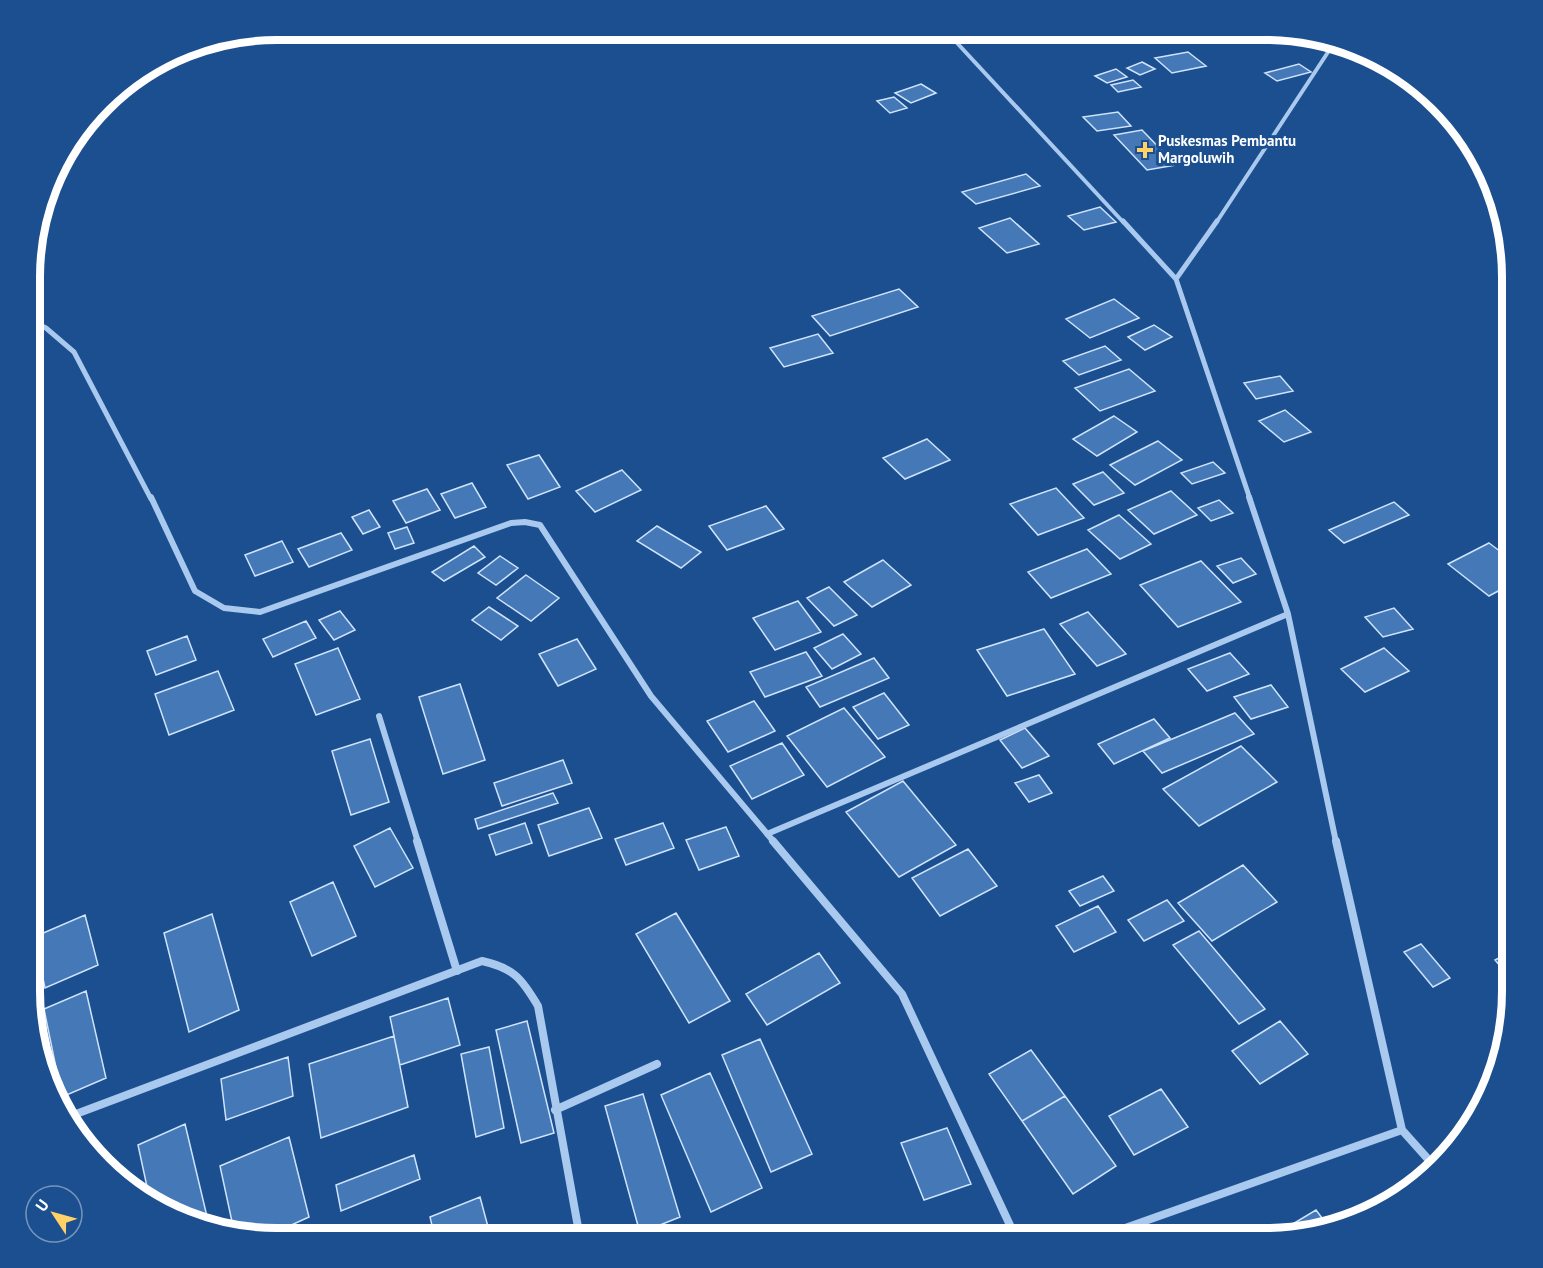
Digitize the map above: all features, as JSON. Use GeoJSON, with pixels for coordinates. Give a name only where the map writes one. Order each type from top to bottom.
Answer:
{"type":"FeatureCollection","features":[{"type":"Feature","properties":{"kind":"street"},"geometry":{"type":"LineString","coordinates":[[954,40],[1176,279],[1288,614],[1325,794],[1402,1130],[1430,1161]]}},
{"type":"Feature","properties":{"kind":"street"},"geometry":{"type":"LineString","coordinates":[[1176,279],[1243,184],[1330,50]]}},
{"type":"Feature","properties":{"kind":"street"},"geometry":{"type":"LineString","coordinates":[[40,325],[74,352],[136,467],[195,591],[224,608],[260,612],[511,523],[525,522],[540,525],[651,696],[902,994],[1011,1228]]}},
{"type":"Feature","properties":{"kind":"street"},"geometry":{"type":"LineString","coordinates":[[767,834],[1288,614]]}},
{"type":"Feature","properties":{"kind":"street"},"geometry":{"type":"LineString","coordinates":[[379,716],[457,971]]}},
{"type":"Feature","properties":{"kind":"street"},"geometry":{"type":"LineString","coordinates":[[76,1114],[482,961],[502,964],[520,976],[538,1006],[578,1228]]}},
{"type":"Feature","properties":{"kind":"street"},"geometry":{"type":"LineString","coordinates":[[555,1110],[657,1064]]}},
{"type":"Feature","properties":{"kind":"street"},"geometry":{"type":"LineString","coordinates":[[1125,1228],[1402,1130]]}},
{"type":"Feature","properties":{"kind":"building"},"geometry":{"type":"Polygon","coordinates":[[[1188,52],[1206,66],[1172,73],[1155,58],[1188,52]]]}},
{"type":"Feature","properties":{"kind":"building"},"geometry":{"type":"Polygon","coordinates":[[[1142,62],[1155,69],[1140,75],[1127,68],[1142,62]]]}},
{"type":"Feature","properties":{"kind":"building"},"geometry":{"type":"Polygon","coordinates":[[[1299,64],[1311,72],[1277,81],[1265,73],[1299,64]]]}},
{"type":"Feature","properties":{"kind":"building"},"geometry":{"type":"Polygon","coordinates":[[[1116,69],[1127,77],[1107,83],[1095,76],[1116,69]]]}},
{"type":"Feature","properties":{"kind":"building"},"geometry":{"type":"Polygon","coordinates":[[[1133,80],[1141,87],[1118,92],[1111,85],[1133,80]]]}},
{"type":"Feature","properties":{"kind":"building"},"geometry":{"type":"Polygon","coordinates":[[[921,84],[936,93],[911,103],[895,93],[921,84]]]}},
{"type":"Feature","properties":{"kind":"building"},"geometry":{"type":"Polygon","coordinates":[[[894,97],[907,108],[890,113],[877,101],[894,97]]]}},
{"type":"Feature","properties":{"kind":"building"},"geometry":{"type":"Polygon","coordinates":[[[1118,112],[1131,126],[1097,131],[1083,117],[1118,112]]]}},
{"type":"Feature","properties":{"kind":"building","name":"Puskesmas Pembantu Margoluwih"},"geometry":{"type":"Polygon","coordinates":[[[1142,130],[1176,165],[1147,170],[1114,135],[1142,130]]]}},
{"type":"Feature","properties":{"kind":"building"},"geometry":{"type":"Polygon","coordinates":[[[1026,174],[1040,186],[976,204],[962,192],[1026,174]]]}},
{"type":"Feature","properties":{"kind":"building"},"geometry":{"type":"Polygon","coordinates":[[[1100,207],[1116,222],[1084,230],[1068,216],[1100,207]]]}},
{"type":"Feature","properties":{"kind":"building"},"geometry":{"type":"Polygon","coordinates":[[[1010,218],[1039,244],[1007,253],[979,228],[1010,218]]]}},
{"type":"Feature","properties":{"kind":"building"},"geometry":{"type":"Polygon","coordinates":[[[899,289],[918,307],[830,336],[812,316],[899,289]]]}},
{"type":"Feature","properties":{"kind":"building"},"geometry":{"type":"Polygon","coordinates":[[[1114,299],[1139,318],[1090,338],[1066,319],[1114,299]]]}},
{"type":"Feature","properties":{"kind":"building"},"geometry":{"type":"Polygon","coordinates":[[[1154,325],[1172,337],[1145,350],[1128,337],[1154,325]]]}},
{"type":"Feature","properties":{"kind":"building"},"geometry":{"type":"Polygon","coordinates":[[[818,334],[833,353],[784,367],[770,348],[818,334]]]}},
{"type":"Feature","properties":{"kind":"building"},"geometry":{"type":"Polygon","coordinates":[[[1105,346],[1121,360],[1079,375],[1063,361],[1105,346]]]}},
{"type":"Feature","properties":{"kind":"building"},"geometry":{"type":"Polygon","coordinates":[[[1129,369],[1155,391],[1100,411],[1075,388],[1129,369]]]}},
{"type":"Feature","properties":{"kind":"building"},"geometry":{"type":"Polygon","coordinates":[[[1280,376],[1293,391],[1256,399],[1244,383],[1280,376]]]}},
{"type":"Feature","properties":{"kind":"building"},"geometry":{"type":"Polygon","coordinates":[[[1285,410],[1311,432],[1284,442],[1259,421],[1285,410]]]}},
{"type":"Feature","properties":{"kind":"building"},"geometry":{"type":"Polygon","coordinates":[[[1114,416],[1137,432],[1097,456],[1073,439],[1114,416]]]}},
{"type":"Feature","properties":{"kind":"building"},"geometry":{"type":"Polygon","coordinates":[[[927,439],[950,460],[905,479],[883,458],[927,439]]]}},
{"type":"Feature","properties":{"kind":"building"},"geometry":{"type":"Polygon","coordinates":[[[1158,441],[1182,460],[1135,485],[1110,465],[1158,441]]]}},
{"type":"Feature","properties":{"kind":"building"},"geometry":{"type":"Polygon","coordinates":[[[539,455],[560,487],[528,499],[507,465],[539,455]]]}},
{"type":"Feature","properties":{"kind":"building"},"geometry":{"type":"Polygon","coordinates":[[[1213,462],[1225,473],[1192,484],[1181,473],[1213,462]]]}},
{"type":"Feature","properties":{"kind":"building"},"geometry":{"type":"Polygon","coordinates":[[[622,470],[641,490],[595,512],[576,491],[622,470]]]}},
{"type":"Feature","properties":{"kind":"building"},"geometry":{"type":"Polygon","coordinates":[[[1103,472],[1124,493],[1094,505],[1073,484],[1103,472]]]}},
{"type":"Feature","properties":{"kind":"building"},"geometry":{"type":"Polygon","coordinates":[[[472,483],[486,507],[455,518],[441,494],[472,483]]]}},
{"type":"Feature","properties":{"kind":"building"},"geometry":{"type":"Polygon","coordinates":[[[1056,488],[1084,518],[1038,535],[1010,504],[1056,488]]]}},
{"type":"Feature","properties":{"kind":"building"},"geometry":{"type":"Polygon","coordinates":[[[427,489],[440,510],[406,523],[393,501],[427,489]]]}},
{"type":"Feature","properties":{"kind":"building"},"geometry":{"type":"Polygon","coordinates":[[[1171,491],[1197,515],[1154,534],[1128,510],[1171,491]]]}},
{"type":"Feature","properties":{"kind":"building"},"geometry":{"type":"Polygon","coordinates":[[[1219,500],[1233,513],[1211,521],[1198,508],[1219,500]]]}},
{"type":"Feature","properties":{"kind":"building"},"geometry":{"type":"Polygon","coordinates":[[[1394,502],[1409,515],[1344,543],[1329,530],[1394,502]]]}},
{"type":"Feature","properties":{"kind":"building"},"geometry":{"type":"Polygon","coordinates":[[[766,506],[784,529],[727,550],[709,526],[766,506]]]}},
{"type":"Feature","properties":{"kind":"building"},"geometry":{"type":"Polygon","coordinates":[[[369,510],[380,527],[363,534],[352,517],[369,510]]]}},
{"type":"Feature","properties":{"kind":"building"},"geometry":{"type":"Polygon","coordinates":[[[1119,515],[1151,544],[1120,559],[1088,530],[1119,515]]]}},
{"type":"Feature","properties":{"kind":"building"},"geometry":{"type":"Polygon","coordinates":[[[657,526],[701,552],[681,568],[637,541],[657,526]]]}},
{"type":"Feature","properties":{"kind":"building"},"geometry":{"type":"Polygon","coordinates":[[[407,527],[414,543],[395,549],[388,533],[407,527]]]}},
{"type":"Feature","properties":{"kind":"building"},"geometry":{"type":"Polygon","coordinates":[[[341,533],[352,550],[309,567],[298,549],[341,533]]]}},
{"type":"Feature","properties":{"kind":"building"},"geometry":{"type":"Polygon","coordinates":[[[282,541],[293,562],[255,576],[245,555],[282,541]]]}},
{"type":"Feature","properties":{"kind":"building"},"geometry":{"type":"Polygon","coordinates":[[[1489,543],[1502,553],[1502,589],[1489,596],[1448,564],[1489,543]]]}},
{"type":"Feature","properties":{"kind":"building"},"geometry":{"type":"Polygon","coordinates":[[[474,546],[485,557],[444,581],[432,572],[474,546]]]}},
{"type":"Feature","properties":{"kind":"building"},"geometry":{"type":"Polygon","coordinates":[[[1087,549],[1111,574],[1051,598],[1028,572],[1087,549]]]}},
{"type":"Feature","properties":{"kind":"building"},"geometry":{"type":"Polygon","coordinates":[[[500,556],[518,568],[496,585],[478,573],[500,556]]]}},
{"type":"Feature","properties":{"kind":"building"},"geometry":{"type":"Polygon","coordinates":[[[1241,558],[1256,574],[1233,583],[1217,566],[1241,558]]]}},
{"type":"Feature","properties":{"kind":"building"},"geometry":{"type":"Polygon","coordinates":[[[883,560],[911,585],[872,607],[844,582],[883,560]]]}},
{"type":"Feature","properties":{"kind":"building"},"geometry":{"type":"Polygon","coordinates":[[[1201,561],[1241,602],[1178,627],[1140,585],[1201,561]]]}},
{"type":"Feature","properties":{"kind":"building"},"geometry":{"type":"Polygon","coordinates":[[[526,575],[559,598],[531,621],[497,598],[526,575]]]}},
{"type":"Feature","properties":{"kind":"building"},"geometry":{"type":"Polygon","coordinates":[[[829,587],[857,615],[834,626],[807,598],[829,587]]]}},
{"type":"Feature","properties":{"kind":"building"},"geometry":{"type":"Polygon","coordinates":[[[798,601],[821,632],[775,650],[753,618],[798,601]]]}},
{"type":"Feature","properties":{"kind":"building"},"geometry":{"type":"Polygon","coordinates":[[[489,607],[518,626],[501,640],[472,620],[489,607]]]}},
{"type":"Feature","properties":{"kind":"building"},"geometry":{"type":"Polygon","coordinates":[[[1394,608],[1413,629],[1383,637],[1365,617],[1394,608]]]}},
{"type":"Feature","properties":{"kind":"building"},"geometry":{"type":"Polygon","coordinates":[[[340,611],[355,630],[334,640],[319,620],[340,611]]]}},
{"type":"Feature","properties":{"kind":"building"},"geometry":{"type":"Polygon","coordinates":[[[1088,612],[1126,654],[1097,666],[1060,624],[1088,612]]]}},
{"type":"Feature","properties":{"kind":"building"},"geometry":{"type":"Polygon","coordinates":[[[306,621],[316,638],[273,657],[263,639],[306,621]]]}},
{"type":"Feature","properties":{"kind":"building"},"geometry":{"type":"Polygon","coordinates":[[[1044,629],[1075,674],[1007,696],[977,650],[1044,629]]]}},
{"type":"Feature","properties":{"kind":"building"},"geometry":{"type":"Polygon","coordinates":[[[843,634],[861,654],[832,669],[814,648],[843,634]]]}},
{"type":"Feature","properties":{"kind":"building"},"geometry":{"type":"Polygon","coordinates":[[[187,636],[196,660],[156,675],[147,651],[187,636]]]}},
{"type":"Feature","properties":{"kind":"building"},"geometry":{"type":"Polygon","coordinates":[[[577,639],[596,669],[558,686],[539,654],[577,639]]]}},
{"type":"Feature","properties":{"kind":"building"},"geometry":{"type":"Polygon","coordinates":[[[338,648],[360,699],[316,715],[295,664],[338,648]]]}},
{"type":"Feature","properties":{"kind":"building"},"geometry":{"type":"Polygon","coordinates":[[[1384,648],[1409,671],[1365,692],[1341,669],[1384,648]]]}},
{"type":"Feature","properties":{"kind":"building"},"geometry":{"type":"Polygon","coordinates":[[[806,652],[822,676],[765,697],[750,672],[806,652]]]}},
{"type":"Feature","properties":{"kind":"building"},"geometry":{"type":"Polygon","coordinates":[[[1230,653],[1249,674],[1207,691],[1188,669],[1230,653]]]}},
{"type":"Feature","properties":{"kind":"building"},"geometry":{"type":"Polygon","coordinates":[[[874,658],[889,678],[820,707],[806,687],[874,658]]]}},
{"type":"Feature","properties":{"kind":"building"},"geometry":{"type":"Polygon","coordinates":[[[218,671],[234,710],[169,735],[155,694],[218,671]]]}},
{"type":"Feature","properties":{"kind":"building"},"geometry":{"type":"Polygon","coordinates":[[[460,684],[485,760],[443,774],[419,697],[460,684]]]}},
{"type":"Feature","properties":{"kind":"building"},"geometry":{"type":"Polygon","coordinates":[[[1271,685],[1288,707],[1251,719],[1234,697],[1271,685]]]}},
{"type":"Feature","properties":{"kind":"building"},"geometry":{"type":"Polygon","coordinates":[[[884,693],[909,725],[878,739],[853,707],[884,693]]]}},
{"type":"Feature","properties":{"kind":"building"},"geometry":{"type":"Polygon","coordinates":[[[754,701],[775,731],[728,752],[707,721],[754,701]]]}},
{"type":"Feature","properties":{"kind":"building"},"geometry":{"type":"Polygon","coordinates":[[[844,708],[885,757],[827,787],[787,736],[844,708]]]}},
{"type":"Feature","properties":{"kind":"building"},"geometry":{"type":"Polygon","coordinates":[[[1235,713],[1254,734],[1162,773],[1143,751],[1235,713]]]}},
{"type":"Feature","properties":{"kind":"building"},"geometry":{"type":"Polygon","coordinates":[[[1154,719],[1170,738],[1114,764],[1098,744],[1154,719]]]}},
{"type":"Feature","properties":{"kind":"building"},"geometry":{"type":"Polygon","coordinates":[[[1025,728],[1049,756],[1022,768],[1000,740],[1025,728]]]}},
{"type":"Feature","properties":{"kind":"building"},"geometry":{"type":"Polygon","coordinates":[[[370,739],[389,802],[351,815],[332,751],[370,739]]]}},
{"type":"Feature","properties":{"kind":"building"},"geometry":{"type":"Polygon","coordinates":[[[782,743],[804,775],[752,799],[730,766],[782,743]]]}},
{"type":"Feature","properties":{"kind":"building"},"geometry":{"type":"Polygon","coordinates":[[[1241,746],[1277,782],[1199,826],[1163,789],[1241,746]]]}},
{"type":"Feature","properties":{"kind":"building"},"geometry":{"type":"Polygon","coordinates":[[[563,760],[572,783],[502,806],[494,783],[563,760]]]}},
{"type":"Feature","properties":{"kind":"building"},"geometry":{"type":"Polygon","coordinates":[[[1039,775],[1052,793],[1029,802],[1015,783],[1039,775]]]}},
{"type":"Feature","properties":{"kind":"building"},"geometry":{"type":"Polygon","coordinates":[[[903,781],[956,845],[899,877],[846,812],[903,781]]]}},
{"type":"Feature","properties":{"kind":"building"},"geometry":{"type":"Polygon","coordinates":[[[553,793],[558,803],[478,829],[475,819],[553,793]]]}},
{"type":"Feature","properties":{"kind":"building"},"geometry":{"type":"Polygon","coordinates":[[[589,808],[602,838],[549,856],[538,825],[589,808]]]}},
{"type":"Feature","properties":{"kind":"building"},"geometry":{"type":"Polygon","coordinates":[[[525,823],[532,843],[496,855],[489,835],[525,823]]]}},
{"type":"Feature","properties":{"kind":"building"},"geometry":{"type":"Polygon","coordinates":[[[663,823],[674,848],[626,865],[615,839],[663,823]]]}},
{"type":"Feature","properties":{"kind":"building"},"geometry":{"type":"Polygon","coordinates":[[[726,827],[739,856],[699,870],[686,840],[726,827]]]}},
{"type":"Feature","properties":{"kind":"building"},"geometry":{"type":"Polygon","coordinates":[[[390,828],[413,868],[375,887],[354,846],[390,828]]]}},
{"type":"Feature","properties":{"kind":"building"},"geometry":{"type":"Polygon","coordinates":[[[968,849],[997,886],[940,916],[912,878],[968,849]]]}},
{"type":"Feature","properties":{"kind":"building"},"geometry":{"type":"Polygon","coordinates":[[[1243,865],[1277,902],[1212,941],[1178,903],[1243,865]]]}},
{"type":"Feature","properties":{"kind":"building"},"geometry":{"type":"Polygon","coordinates":[[[1103,876],[1114,891],[1080,906],[1069,891],[1103,876]]]}},
{"type":"Feature","properties":{"kind":"building"},"geometry":{"type":"Polygon","coordinates":[[[333,882],[356,936],[312,956],[290,902],[333,882]]]}},
{"type":"Feature","properties":{"kind":"building"},"geometry":{"type":"Polygon","coordinates":[[[1167,900],[1184,921],[1144,941],[1128,920],[1167,900]]]}},
{"type":"Feature","properties":{"kind":"building"},"geometry":{"type":"Polygon","coordinates":[[[1098,906],[1116,932],[1074,952],[1056,926],[1098,906]]]}},
{"type":"Feature","properties":{"kind":"building"},"geometry":{"type":"Polygon","coordinates":[[[676,913],[730,1001],[689,1023],[636,934],[676,913]]]}},
{"type":"Feature","properties":{"kind":"building"},"geometry":{"type":"Polygon","coordinates":[[[212,914],[239,1010],[189,1032],[164,933],[212,914]]]}},
{"type":"Feature","properties":{"kind":"building"},"geometry":{"type":"Polygon","coordinates":[[[85,915],[98,965],[45,988],[40,965],[40,934],[85,915]]]}},
{"type":"Feature","properties":{"kind":"building"},"geometry":{"type":"Polygon","coordinates":[[[1199,931],[1265,1009],[1239,1024],[1173,945],[1199,931]]]}},
{"type":"Feature","properties":{"kind":"building"},"geometry":{"type":"Polygon","coordinates":[[[1421,944],[1450,978],[1433,987],[1404,952],[1421,944]]]}},
{"type":"Feature","properties":{"kind":"building"},"geometry":{"type":"Polygon","coordinates":[[[819,953],[840,983],[767,1025],[746,994],[819,953]]]}},
{"type":"Feature","properties":{"kind":"building"},"geometry":{"type":"Polygon","coordinates":[[[1502,956],[1502,968],[1495,960],[1502,956]]]}},
{"type":"Feature","properties":{"kind":"building"},"geometry":{"type":"Polygon","coordinates":[[[86,991],[106,1078],[65,1096],[58,1080],[44,1009],[86,991]]]}},
{"type":"Feature","properties":{"kind":"building"},"geometry":{"type":"Polygon","coordinates":[[[448,998],[460,1045],[400,1065],[390,1017],[448,998]]]}},
{"type":"Feature","properties":{"kind":"building"},"geometry":{"type":"Polygon","coordinates":[[[527,1021],[554,1133],[521,1143],[496,1030],[527,1021]]]}},
{"type":"Feature","properties":{"kind":"building"},"geometry":{"type":"Polygon","coordinates":[[[1280,1021],[1308,1054],[1260,1084],[1232,1051],[1280,1021]]]}},
{"type":"Feature","properties":{"kind":"building"},"geometry":{"type":"Polygon","coordinates":[[[394,1036],[408,1107],[321,1138],[309,1064],[394,1036]]]}},
{"type":"Feature","properties":{"kind":"building"},"geometry":{"type":"Polygon","coordinates":[[[760,1039],[812,1154],[771,1172],[722,1055],[760,1039]]]}},
{"type":"Feature","properties":{"kind":"building"},"geometry":{"type":"Polygon","coordinates":[[[489,1047],[504,1128],[476,1137],[461,1054],[489,1047]]]}},
{"type":"Feature","properties":{"kind":"building"},"geometry":{"type":"Polygon","coordinates":[[[1031,1050],[1065,1096],[1022,1121],[989,1074],[1031,1050]]]}},
{"type":"Feature","properties":{"kind":"building"},"geometry":{"type":"Polygon","coordinates":[[[288,1057],[293,1096],[226,1120],[221,1079],[288,1057]]]}},
{"type":"Feature","properties":{"kind":"building"},"geometry":{"type":"Polygon","coordinates":[[[710,1073],[762,1188],[711,1212],[661,1095],[710,1073]]]}},
{"type":"Feature","properties":{"kind":"building"},"geometry":{"type":"Polygon","coordinates":[[[1161,1089],[1188,1127],[1134,1155],[1109,1116],[1161,1089]]]}},
{"type":"Feature","properties":{"kind":"building"},"geometry":{"type":"Polygon","coordinates":[[[643,1094],[680,1217],[652,1228],[639,1228],[605,1106],[643,1094]]]}},
{"type":"Feature","properties":{"kind":"building"},"geometry":{"type":"Polygon","coordinates":[[[1065,1096],[1116,1166],[1073,1194],[1022,1121],[1065,1096]]]}},
{"type":"Feature","properties":{"kind":"building"},"geometry":{"type":"Polygon","coordinates":[[[185,1124],[207,1216],[173,1203],[147,1188],[138,1145],[185,1124]]]}},
{"type":"Feature","properties":{"kind":"building"},"geometry":{"type":"Polygon","coordinates":[[[947,1128],[971,1184],[924,1200],[901,1143],[947,1128]]]}},
{"type":"Feature","properties":{"kind":"building"},"geometry":{"type":"Polygon","coordinates":[[[289,1137],[309,1217],[285,1228],[232,1223],[220,1166],[289,1137]]]}},
{"type":"Feature","properties":{"kind":"building"},"geometry":{"type":"Polygon","coordinates":[[[414,1155],[420,1179],[341,1211],[336,1185],[414,1155]]]}},
{"type":"Feature","properties":{"kind":"building"},"geometry":{"type":"Polygon","coordinates":[[[480,1197],[488,1228],[433,1228],[430,1217],[480,1197]]]}},
{"type":"Feature","properties":{"kind":"building"},"geometry":{"type":"Polygon","coordinates":[[[1316,1210],[1323,1220],[1311,1223],[1290,1226],[1316,1210]]]}},
{"type":"Feature","properties":{"kind":"place","name":"Puskesmas Pembantu Margoluwih"},"geometry":{"type":"Point","coordinates":[1145,150]}}]}
